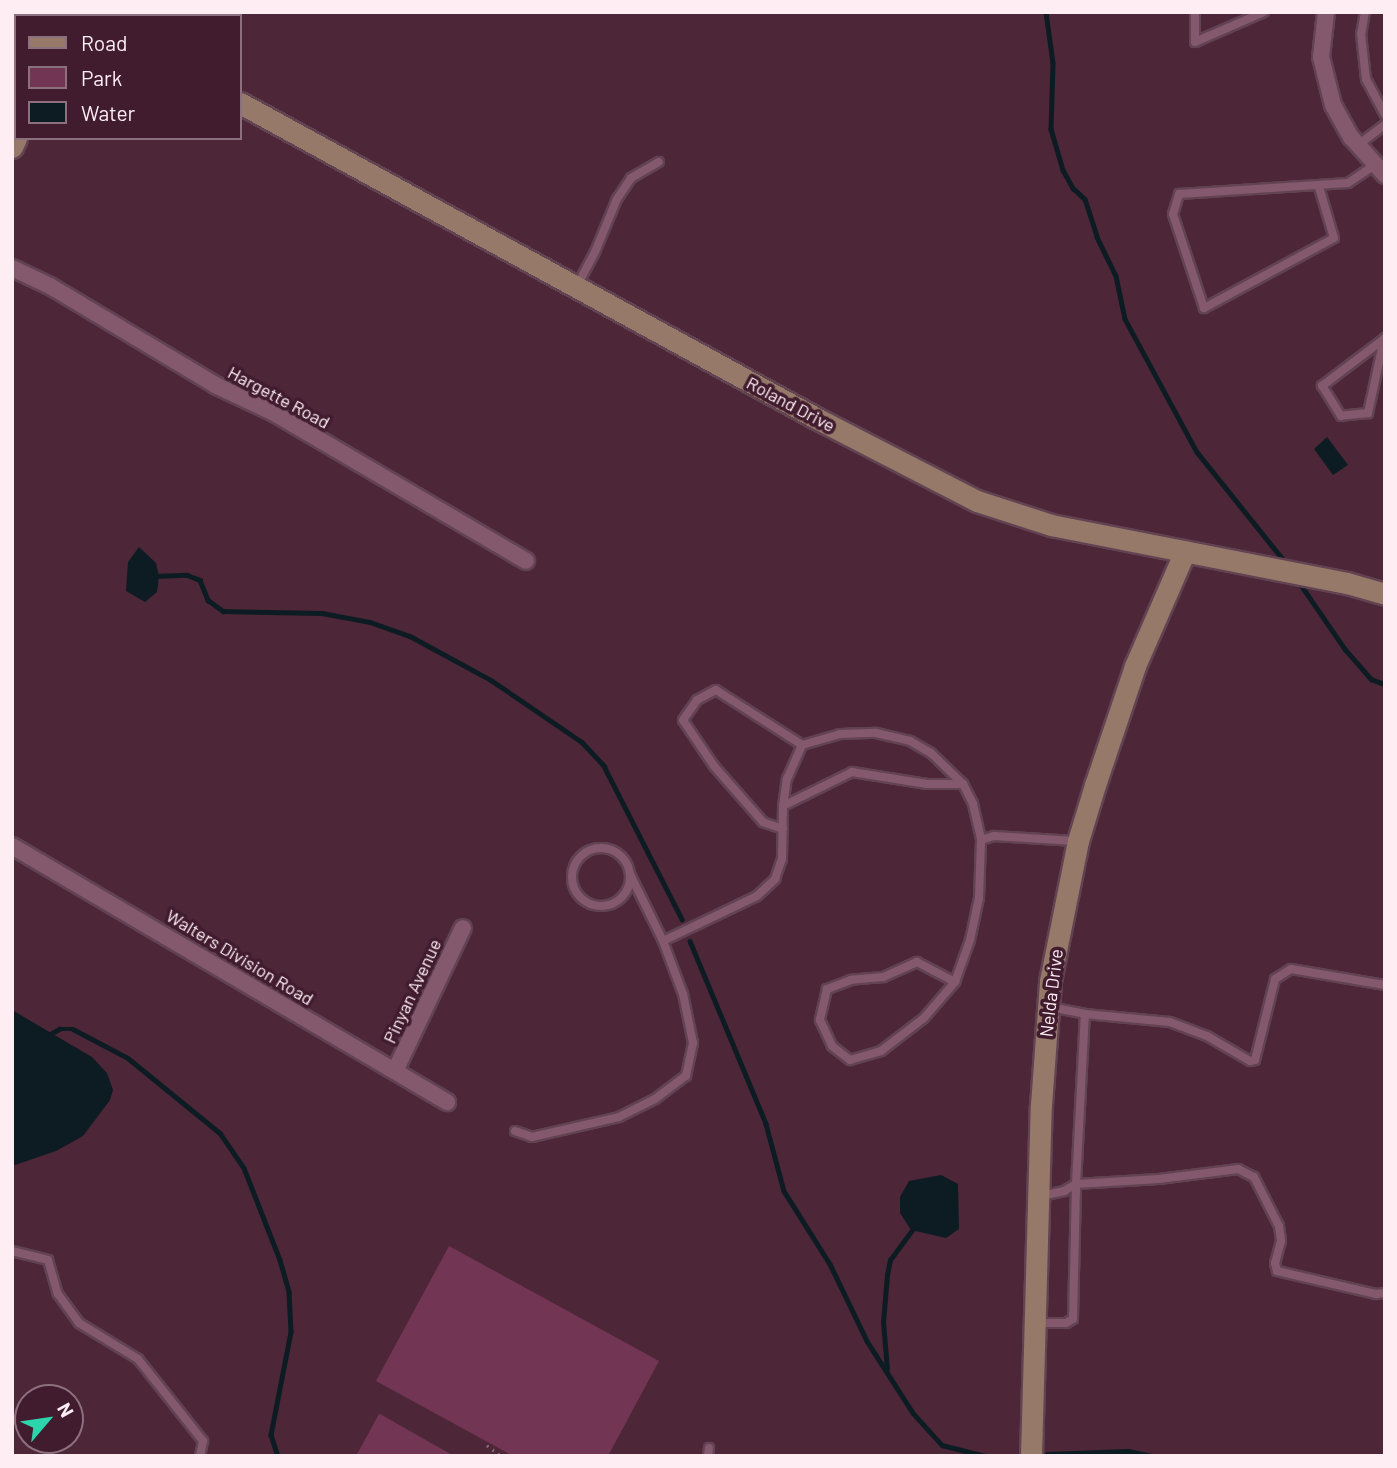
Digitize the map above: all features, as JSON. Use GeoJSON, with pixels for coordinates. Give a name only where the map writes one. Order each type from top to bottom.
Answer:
{"type":"FeatureCollection","features":[{"type":"Feature","properties":{"kind":"street"},"geometry":{"type":"LineString","coordinates":[[1326,12],[1321,57],[1333,105],[1358,145],[1380,170]]}},
{"type":"Feature","properties":{"kind":"street","name":"Roland Drive"},"geometry":{"type":"LineString","coordinates":[[242,104],[816,418],[977,501],[1051,525],[1347,583],[1385,594]]}},
{"type":"Feature","properties":{"kind":"street","name":"Hargette Road"},"geometry":{"type":"LineString","coordinates":[[12,268],[151,344],[217,386],[274,412],[526,561]]}},
{"type":"Feature","properties":{"kind":"street","name":"Nelda Drive"},"geometry":{"type":"LineString","coordinates":[[1031,1456],[1037,1197],[1048,1006],[1057,939],[1078,841],[1135,666],[1185,551]]}},
{"type":"Feature","properties":{"kind":"street","name":"Walters Division Road"},"geometry":{"type":"LineString","coordinates":[[12,846],[447,1102]]}},
{"type":"Feature","properties":{"kind":"street","name":"Pinyan Avenue"},"geometry":{"type":"LineString","coordinates":[[395,1071],[463,928]]}},
{"type":"Feature","properties":{"kind":"lane"},"geometry":{"type":"LineString","coordinates":[[1195,12],[1195,42],[1265,12]]}},
{"type":"Feature","properties":{"kind":"lane"},"geometry":{"type":"LineString","coordinates":[[1365,12],[1361,34],[1366,79],[1385,114]]}},
{"type":"Feature","properties":{"kind":"lane"},"geometry":{"type":"LineString","coordinates":[[1358,145],[1385,125]]}},
{"type":"Feature","properties":{"kind":"lane"},"geometry":{"type":"LineString","coordinates":[[576,287],[631,178],[659,162]]}},
{"type":"Feature","properties":{"kind":"lane"},"geometry":{"type":"LineString","coordinates":[[1319,187],[1334,238],[1204,308],[1173,214],[1179,194],[1319,187],[1348,183],[1380,170]]}},
{"type":"Feature","properties":{"kind":"lane"},"geometry":{"type":"LineString","coordinates":[[1384,339],[1368,413],[1341,416],[1322,386],[1384,339]]}},
{"type":"Feature","properties":{"kind":"lane"},"geometry":{"type":"LineString","coordinates":[[783,830],[762,822],[714,766],[683,720],[697,700],[716,691],[802,745],[840,734],[876,733],[909,740],[931,753],[963,783],[973,804],[981,840],[979,898],[970,940],[955,982],[923,1018],[881,1051],[850,1060],[832,1046],[820,1020],[827,989],[851,980],[883,977],[917,962],[955,982]]}},
{"type":"Feature","properties":{"kind":"lane"},"geometry":{"type":"LineString","coordinates":[[663,941],[757,896],[775,879],[782,859],[783,806],[787,779],[802,745]]}},
{"type":"Feature","properties":{"kind":"lane"},"geometry":{"type":"LineString","coordinates":[[783,806],[852,772],[927,784],[963,783]]}},
{"type":"Feature","properties":{"kind":"lane"},"geometry":{"type":"LineString","coordinates":[[981,840],[994,836],[1078,841]]}},
{"type":"Feature","properties":{"kind":"lane"},"geometry":{"type":"LineString","coordinates":[[515,1131],[532,1137],[619,1117],[655,1099],[686,1076],[694,1043],[683,994],[663,941],[627,864],[614,851],[596,848],[587,850],[574,863],[572,881],[581,899],[590,904],[610,905],[625,892],[629,873]]}},
{"type":"Feature","properties":{"kind":"lane"},"geometry":{"type":"LineString","coordinates":[[1048,1006],[1085,1014],[1170,1021],[1207,1036],[1250,1061],[1255,1060],[1275,979],[1291,969],[1385,985]]}},
{"type":"Feature","properties":{"kind":"lane"},"geometry":{"type":"LineString","coordinates":[[1034,1323],[1066,1324],[1073,1319],[1076,1184],[1085,1014]]}},
{"type":"Feature","properties":{"kind":"lane"},"geometry":{"type":"LineString","coordinates":[[1037,1197],[1064,1191],[1076,1184],[1159,1179],[1238,1169],[1254,1177],[1279,1226],[1281,1241],[1277,1271],[1377,1294],[1385,1293]]}},
{"type":"Feature","properties":{"kind":"lane"},"geometry":{"type":"LineString","coordinates":[[12,1251],[48,1260],[58,1294],[79,1323],[138,1359],[202,1441],[200,1456]]}},
{"type":"Feature","properties":{"kind":"path"},"geometry":{"type":"LineString","coordinates":[[486,1445],[501,1456]]}},
{"type":"Feature","properties":{"kind":"green space"},"geometry":{"type":"Polygon","coordinates":[[[449,1246],[659,1361],[608,1456],[513,1456],[376,1381],[449,1246]]]}},
{"type":"Feature","properties":{"kind":"green space"},"geometry":{"type":"Polygon","coordinates":[[[380,1414],[454,1456],[356,1456],[380,1414]]]}},
{"type":"Feature","properties":{"kind":"water"},"geometry":{"type":"Polygon","coordinates":[[[1327,437],[1348,465],[1333,475],[1314,449],[1327,437]]]}},
{"type":"Feature","properties":{"kind":"water"},"geometry":{"type":"Polygon","coordinates":[[[139,547],[156,563],[159,576],[157,592],[145,602],[126,591],[128,562],[139,547]]]}},
{"type":"Feature","properties":{"kind":"water"},"geometry":{"type":"Polygon","coordinates":[[[12,1010],[92,1057],[107,1073],[113,1090],[110,1100],[83,1136],[56,1151],[12,1166],[12,1010]]]}},
{"type":"Feature","properties":{"kind":"water"},"geometry":{"type":"Polygon","coordinates":[[[941,1175],[958,1184],[959,1229],[946,1238],[911,1230],[900,1213],[900,1197],[909,1181],[941,1175]]]}},
{"type":"Feature","properties":{"kind":"waterway"},"geometry":{"type":"LineString","coordinates":[[1046,12],[1053,63],[1051,129],[1063,170],[1073,188],[1085,199],[1097,237],[1116,276],[1125,319],[1197,452],[1282,558]]}},
{"type":"Feature","properties":{"kind":"waterway"},"geometry":{"type":"LineString","coordinates":[[154,576],[187,575],[200,580],[208,600],[223,611],[322,613],[370,622],[410,636],[491,680],[582,742],[604,766],[682,919]]}},
{"type":"Feature","properties":{"kind":"waterway"},"geometry":{"type":"LineString","coordinates":[[1301,585],[1345,649],[1371,679],[1385,684]]}},
{"type":"Feature","properties":{"kind":"waterway"},"geometry":{"type":"LineString","coordinates":[[690,941],[766,1124],[784,1191],[830,1264],[867,1341],[913,1413],[942,1445],[985,1456]]}},
{"type":"Feature","properties":{"kind":"waterway"},"geometry":{"type":"LineString","coordinates":[[49,1035],[59,1029],[73,1029],[128,1058],[220,1133],[244,1168],[280,1260],[289,1292],[291,1332],[271,1435],[278,1456]]}},
{"type":"Feature","properties":{"kind":"waterway"},"geometry":{"type":"LineString","coordinates":[[887,1369],[883,1322],[887,1275],[890,1260],[915,1226]]}},
{"type":"Feature","properties":{"kind":"waterway"},"geometry":{"type":"LineString","coordinates":[[1047,1454],[1128,1451],[1152,1456]]}}]}
